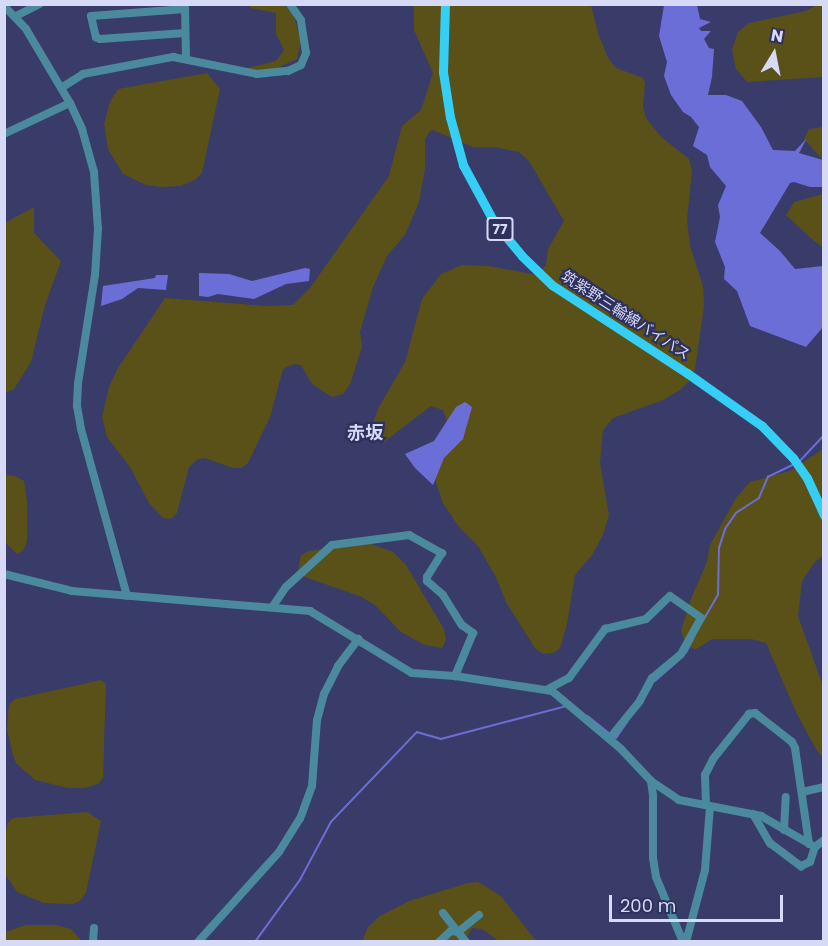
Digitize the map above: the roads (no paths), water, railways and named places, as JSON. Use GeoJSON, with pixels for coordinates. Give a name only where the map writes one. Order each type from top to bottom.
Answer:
{"type":"FeatureCollection","features":[{"type":"Feature","properties":{"kind":"main road","name":"筑紫野三輪線バイパス"},"geometry":{"type":"LineString","coordinates":[[445,4],[443,72],[450,117],[463,165],[494,222],[522,256],[552,285],[687,373],[762,426],[793,458],[810,485],[824,515]]}},
{"type":"Feature","properties":{"kind":"street"},"geometry":{"type":"LineString","coordinates":[[16,16],[40,4]]}},
{"type":"Feature","properties":{"kind":"street"},"geometry":{"type":"LineString","coordinates":[[61,88],[82,74],[145,64],[154,59],[186,58],[257,74],[288,71],[301,65],[306,53],[301,20],[291,4]]}},
{"type":"Feature","properties":{"kind":"street"},"geometry":{"type":"LineString","coordinates":[[4,6],[16,16],[36,44],[70,103],[90,153],[99,191],[95,275],[78,384],[78,406],[81,429],[127,596]]}},
{"type":"Feature","properties":{"kind":"street"},"geometry":{"type":"LineString","coordinates":[[186,33],[100,39],[96,37],[91,16],[185,7],[186,33],[186,58]]}},
{"type":"Feature","properties":{"kind":"street"},"geometry":{"type":"LineString","coordinates":[[4,134],[70,103]]}},
{"type":"Feature","properties":{"kind":"street"},"geometry":{"type":"LineString","coordinates":[[273,606],[286,587],[332,545],[409,535],[442,553],[427,577],[427,581],[443,595],[462,625],[473,633],[455,676]]}},
{"type":"Feature","properties":{"kind":"street"},"geometry":{"type":"LineString","coordinates":[[4,574],[72,591],[273,606],[310,611],[412,673],[455,676],[548,689],[609,739],[651,781],[679,800],[753,814],[812,846]]}},
{"type":"Feature","properties":{"kind":"street"},"geometry":{"type":"LineString","coordinates":[[548,689],[568,678],[604,628],[642,621],[668,597],[673,597],[700,618],[681,654],[652,678],[640,700],[609,739]]}},
{"type":"Feature","properties":{"kind":"street"},"geometry":{"type":"LineString","coordinates":[[198,942],[279,852],[300,819],[312,786],[318,720],[324,694],[338,666],[358,639]]}},
{"type":"Feature","properties":{"kind":"street"},"geometry":{"type":"LineString","coordinates":[[685,942],[705,870],[708,805],[705,775],[713,759],[752,713],[792,742],[812,846],[810,862],[801,866],[770,843],[753,814]]}},
{"type":"Feature","properties":{"kind":"street"},"geometry":{"type":"LineString","coordinates":[[651,781],[653,796],[652,858],[656,877],[685,942]]}},
{"type":"Feature","properties":{"kind":"street"},"geometry":{"type":"LineString","coordinates":[[802,792],[824,787]]}},
{"type":"Feature","properties":{"kind":"street"},"geometry":{"type":"LineString","coordinates":[[784,830],[786,797]]}},
{"type":"Feature","properties":{"kind":"street"},"geometry":{"type":"LineString","coordinates":[[812,846],[824,840]]}},
{"type":"Feature","properties":{"kind":"street"},"geometry":{"type":"LineString","coordinates":[[443,913],[466,942]]}},
{"type":"Feature","properties":{"kind":"street"},"geometry":{"type":"LineString","coordinates":[[439,942],[452,931],[458,932],[479,915]]}},
{"type":"Feature","properties":{"kind":"street"},"geometry":{"type":"LineString","coordinates":[[93,942],[94,928]]}},
{"type":"Feature","properties":{"kind":"waterway"},"geometry":{"type":"LineString","coordinates":[[800,461],[824,435]]}},
{"type":"Feature","properties":{"kind":"waterway"},"geometry":{"type":"LineString","coordinates":[[704,619],[718,595],[719,548],[725,529],[736,513],[759,498],[768,477],[793,465]]}},
{"type":"Feature","properties":{"kind":"waterway"},"geometry":{"type":"LineString","coordinates":[[686,653],[693,639]]}},
{"type":"Feature","properties":{"kind":"waterway"},"geometry":{"type":"LineString","coordinates":[[655,681],[683,657]]}},
{"type":"Feature","properties":{"kind":"waterway"},"geometry":{"type":"LineString","coordinates":[[255,942],[300,880],[331,822],[417,732],[441,739],[567,706]]}},
{"type":"Feature","properties":{"kind":"waterway"},"geometry":{"type":"LineString","coordinates":[[588,716],[610,734]]}},
{"type":"Feature","properties":{"kind":"waterway"},"geometry":{"type":"LineString","coordinates":[[614,737],[616,738],[627,722]]}},
{"type":"Feature","properties":{"kind":"district","name":"赤坂"},"geometry":{"type":"Point","coordinates":[365,433]}}]}
